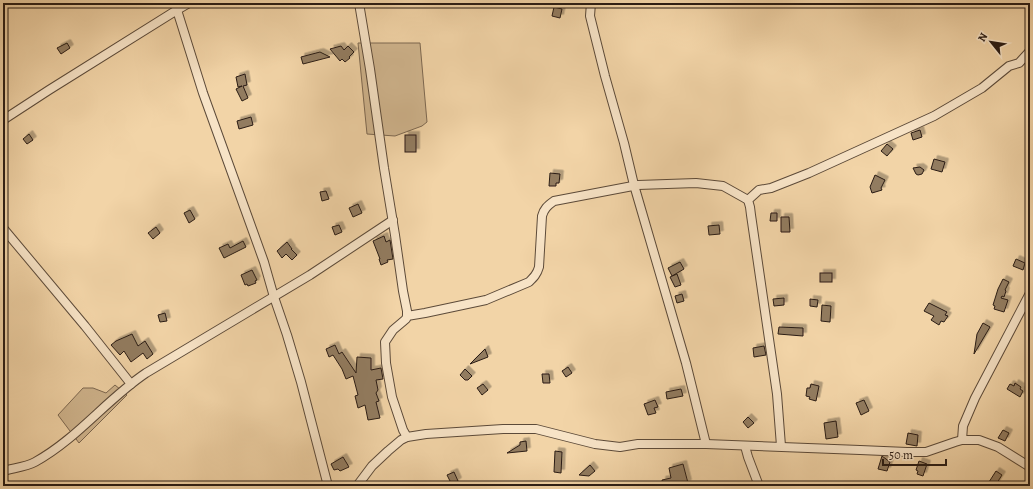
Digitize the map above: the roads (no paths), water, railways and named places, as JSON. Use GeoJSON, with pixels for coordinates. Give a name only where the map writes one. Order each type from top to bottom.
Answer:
{"type":"FeatureCollection","features":[{"type":"Feature","properties":{"kind":"street"},"geometry":{"type":"LineString","coordinates":[[3,120],[189,3]]}},
{"type":"Feature","properties":{"kind":"street"},"geometry":{"type":"LineString","coordinates":[[359,3],[408,316]]}},
{"type":"Feature","properties":{"kind":"street"},"geometry":{"type":"LineString","coordinates":[[591,3],[590,16],[605,76],[634,185],[686,363],[706,444]]}},
{"type":"Feature","properties":{"kind":"street"},"geometry":{"type":"LineString","coordinates":[[177,10],[203,93],[264,262],[301,382],[328,486]]}},
{"type":"Feature","properties":{"kind":"street"},"geometry":{"type":"LineString","coordinates":[[748,200],[759,190],[771,188],[809,173],[934,116],[982,88],[1009,66],[1019,63],[1030,51]]}},
{"type":"Feature","properties":{"kind":"street"},"geometry":{"type":"LineString","coordinates":[[407,437],[403,430],[392,397],[386,363],[385,342],[393,330],[408,316],[486,300],[529,282],[538,273],[542,216],[544,209],[554,202],[634,185],[696,183],[723,186],[748,200],[751,211],[776,386],[781,446]]}},
{"type":"Feature","properties":{"kind":"street"},"geometry":{"type":"LineString","coordinates":[[3,472],[34,462],[54,450],[111,400],[146,373],[310,275],[392,220]]}},
{"type":"Feature","properties":{"kind":"street"},"geometry":{"type":"LineString","coordinates":[[3,228],[131,384]]}},
{"type":"Feature","properties":{"kind":"street"},"geometry":{"type":"LineString","coordinates":[[962,440],[963,426],[975,398],[1030,293]]}},
{"type":"Feature","properties":{"kind":"street"},"geometry":{"type":"LineString","coordinates":[[357,486],[372,466],[401,440],[407,437],[426,434],[503,429],[536,429],[576,440],[605,446],[620,447],[638,444],[706,444],[926,452],[962,440],[979,440],[998,447],[1030,467]]}},
{"type":"Feature","properties":{"kind":"street"},"geometry":{"type":"LineString","coordinates":[[745,446],[759,486]]}}]}
